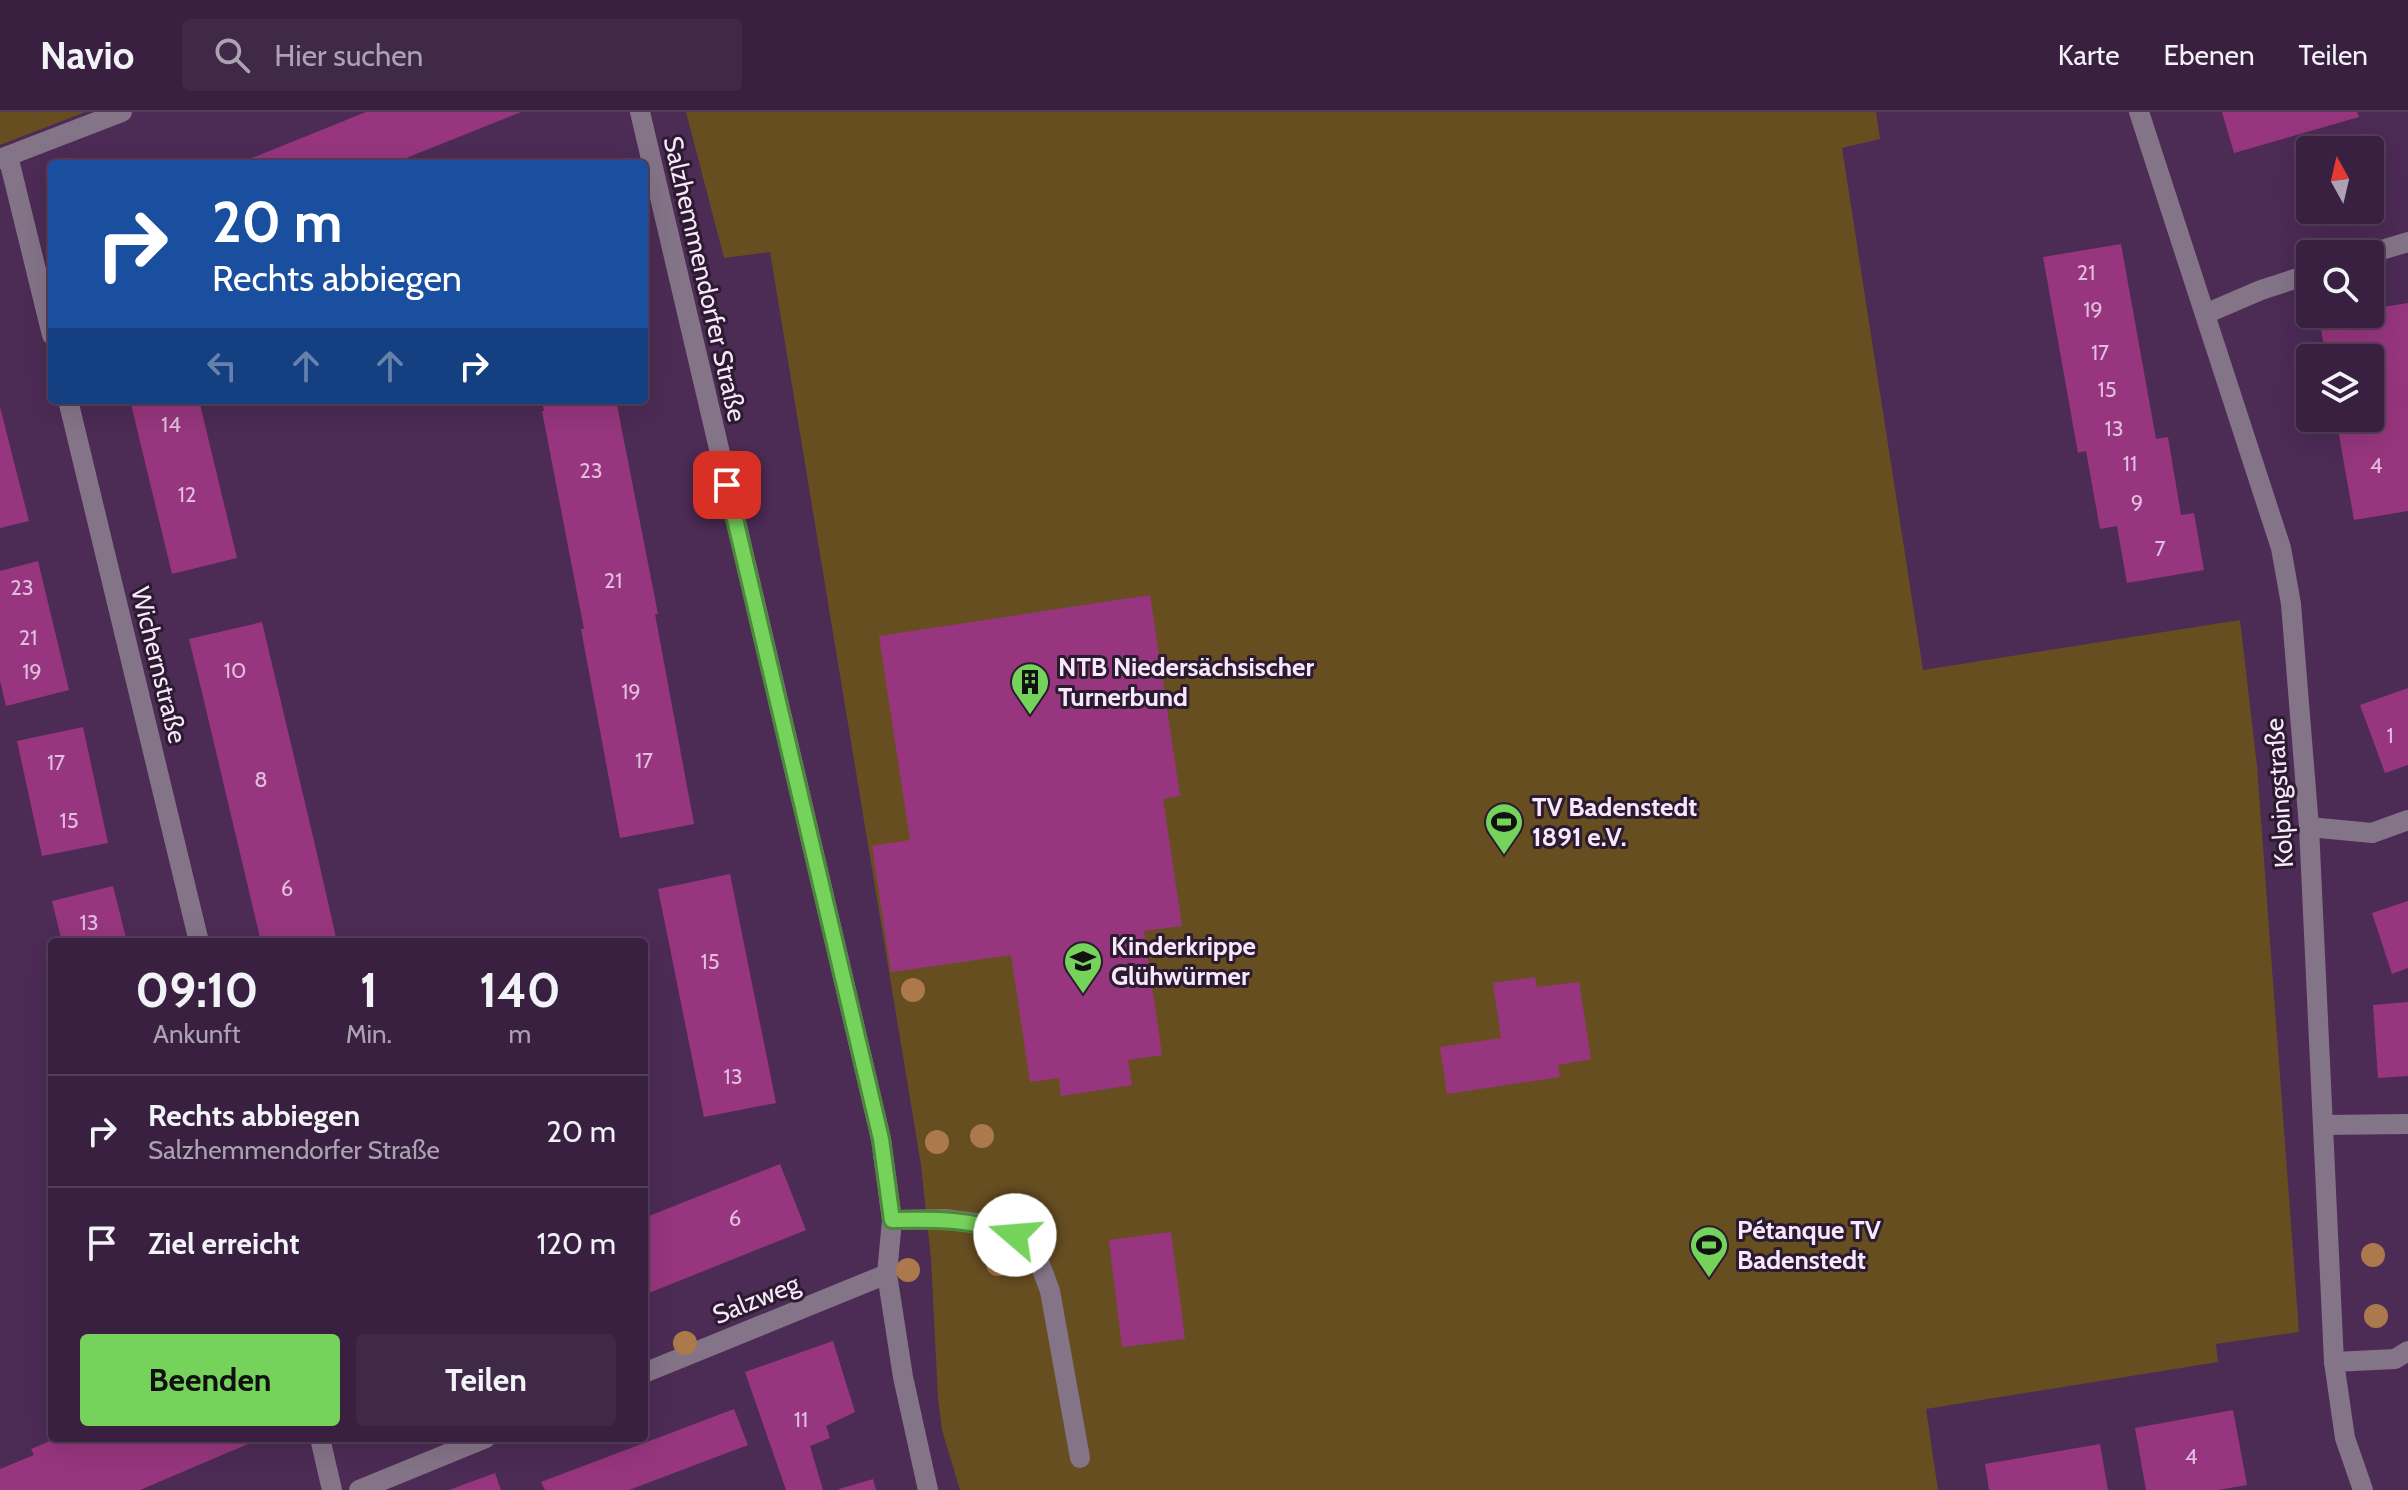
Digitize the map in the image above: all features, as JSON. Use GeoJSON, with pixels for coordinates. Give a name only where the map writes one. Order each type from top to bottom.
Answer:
{"type":"FeatureCollection","features":[{"type":"Feature","properties":{"kind":"street"},"geometry":{"type":"LineString","coordinates":[[48,320],[4,158],[122,112]]}},
{"type":"Feature","properties":{"kind":"street","name":"Salzhemmendorfer Straße"},"geometry":{"type":"LineString","coordinates":[[640,112],[881,1139],[892,1220],[887,1274],[903,1377],[928,1490]]}},
{"type":"Feature","properties":{"kind":"street","name":"Kolpingstraße"},"geometry":{"type":"LineString","coordinates":[[2139,112],[2281,548],[2291,604],[2309,827],[2334,1362],[2345,1438],[2363,1490]]}},
{"type":"Feature","properties":{"kind":"street"},"geometry":{"type":"LineString","coordinates":[[2384,249],[2408,242]]}},
{"type":"Feature","properties":{"kind":"street"},"geometry":{"type":"LineString","coordinates":[[2205,314],[2296,279]]}},
{"type":"Feature","properties":{"kind":"street","name":"Wichernstraße"},"geometry":{"type":"LineString","coordinates":[[69,404],[198,938]]}},
{"type":"Feature","properties":{"kind":"street"},"geometry":{"type":"LineString","coordinates":[[2309,827],[2372,833],[2408,820]]}},
{"type":"Feature","properties":{"kind":"street"},"geometry":{"type":"LineString","coordinates":[[2323,1125],[2408,1124]]}},
{"type":"Feature","properties":{"kind":"street"},"geometry":{"type":"LineString","coordinates":[[892,1220],[945,1219],[990,1225],[1015,1235],[1037,1256],[1050,1291],[1080,1458]]}},
{"type":"Feature","properties":{"kind":"street","name":"Salzweg"},"geometry":{"type":"LineString","coordinates":[[648,1371],[887,1274]]}},
{"type":"Feature","properties":{"kind":"street"},"geometry":{"type":"LineString","coordinates":[[2334,1362],[2395,1359],[2408,1351]]}},
{"type":"Feature","properties":{"kind":"street"},"geometry":{"type":"LineString","coordinates":[[321,1442],[332,1490]]}},
{"type":"Feature","properties":{"kind":"street"},"geometry":{"type":"LineString","coordinates":[[359,1490],[476,1442]]}},
{"type":"Feature","properties":{"kind":"shaded area"},"geometry":{"type":"Polygon","coordinates":[[[0,112],[85,112],[0,145],[0,112]]]}},
{"type":"Feature","properties":{"kind":"shaded area","name":"TV Badenstedt 1891 e.V."},"geometry":{"type":"Polygon","coordinates":[[[686,112],[1876,112],[1880,139],[1842,148],[1923,670],[2240,620],[2257,766],[2299,1332],[2216,1344],[2218,1362],[1926,1409],[1938,1490],[960,1490],[942,1430],[938,1398],[931,1259],[921,1165],[770,252],[724,258],[686,112]]]}},
{"type":"Feature","properties":{"kind":"building"},"geometry":{"type":"Polygon","coordinates":[[[366,112],[521,112],[401,160],[247,160],[366,112]]]}},
{"type":"Feature","properties":{"kind":"building"},"geometry":{"type":"Polygon","coordinates":[[[2222,112],[2357,112],[2359,117],[2234,153],[2222,112]]]}},
{"type":"Feature","properties":{"kind":"building"},"geometry":{"type":"Polygon","coordinates":[[[2121,244],[2156,439],[2168,437],[2181,515],[2194,513],[2204,570],[2127,583],[2117,526],[2100,529],[2086,451],[2078,453],[2043,257],[2121,244]]]}},
{"type":"Feature","properties":{"kind":"building"},"geometry":{"type":"Polygon","coordinates":[[[2408,303],[2408,511],[2354,520],[2338,432],[2384,432],[2384,344],[2324,344],[2321,328],[2384,328],[2384,307],[2408,303]]]}},
{"type":"Feature","properties":{"kind":"building"},"geometry":{"type":"Polygon","coordinates":[[[131,404],[200,404],[237,558],[172,574],[131,404]]]}},
{"type":"Feature","properties":{"kind":"building"},"geometry":{"type":"Polygon","coordinates":[[[543,404],[617,404],[658,614],[655,614],[694,824],[620,838],[543,404]]]}},
{"type":"Feature","properties":{"kind":"building"},"geometry":{"type":"Polygon","coordinates":[[[0,407],[29,521],[0,528],[0,407]]]}},
{"type":"Feature","properties":{"kind":"building"},"geometry":{"type":"Polygon","coordinates":[[[38,561],[69,690],[6,706],[0,681],[0,571],[38,561]]]}},
{"type":"Feature","properties":{"kind":"building","name":"NTB Niedersächsischer Turnerbund"},"geometry":{"type":"Polygon","coordinates":[[[1150,595],[1180,796],[1163,799],[1182,926],[1144,931],[1162,1055],[1128,1060],[1132,1085],[1061,1096],[1059,1078],[1030,1082],[1011,955],[891,972],[872,846],[910,840],[879,636],[1150,595]]]}},
{"type":"Feature","properties":{"kind":"building"},"geometry":{"type":"Polygon","coordinates":[[[262,622],[336,938],[260,938],[189,639],[262,622]]]}},
{"type":"Feature","properties":{"kind":"building"},"geometry":{"type":"Polygon","coordinates":[[[2408,688],[2408,765],[2385,773],[2360,705],[2408,688]]]}},
{"type":"Feature","properties":{"kind":"building"},"geometry":{"type":"Polygon","coordinates":[[[83,727],[108,843],[42,856],[17,741],[83,727]]]}},
{"type":"Feature","properties":{"kind":"building"},"geometry":{"type":"Polygon","coordinates":[[[730,874],[776,1103],[704,1117],[658,889],[730,874]]]}},
{"type":"Feature","properties":{"kind":"building"},"geometry":{"type":"Polygon","coordinates":[[[113,886],[126,938],[61,938],[52,901],[113,886]]]}},
{"type":"Feature","properties":{"kind":"building"},"geometry":{"type":"Polygon","coordinates":[[[2408,901],[2408,968],[2392,974],[2372,913],[2408,901]]]}},
{"type":"Feature","properties":{"kind":"building"},"geometry":{"type":"Polygon","coordinates":[[[1535,977],[1537,987],[1579,982],[1591,1059],[1558,1065],[1560,1077],[1447,1094],[1440,1047],[1501,1038],[1493,983],[1535,977]]]}},
{"type":"Feature","properties":{"kind":"building"},"geometry":{"type":"Polygon","coordinates":[[[2408,1002],[2408,1076],[2378,1078],[2373,1005],[2408,1002]]]}},
{"type":"Feature","properties":{"kind":"building"},"geometry":{"type":"Polygon","coordinates":[[[780,1164],[806,1230],[648,1293],[648,1216],[780,1164]]]}},
{"type":"Feature","properties":{"kind":"building"},"geometry":{"type":"Polygon","coordinates":[[[1171,1232],[1185,1339],[1122,1347],[1109,1240],[1171,1232]]]}},
{"type":"Feature","properties":{"kind":"building"},"geometry":{"type":"Polygon","coordinates":[[[833,1341],[855,1412],[826,1426],[830,1438],[810,1446],[823,1490],[786,1490],[745,1372],[833,1341]]]}},
{"type":"Feature","properties":{"kind":"building"},"geometry":{"type":"Polygon","coordinates":[[[734,1409],[748,1445],[629,1490],[545,1490],[541,1482],[648,1442],[734,1409]]]}},
{"type":"Feature","properties":{"kind":"building"},"geometry":{"type":"Polygon","coordinates":[[[2233,1410],[2247,1485],[2218,1490],[2146,1490],[2135,1428],[2233,1410]]]}},
{"type":"Feature","properties":{"kind":"building"},"geometry":{"type":"Polygon","coordinates":[[[48,1442],[253,1442],[140,1490],[0,1490],[0,1469],[34,1455],[31,1449],[48,1442]]]}},
{"type":"Feature","properties":{"kind":"building"},"geometry":{"type":"Polygon","coordinates":[[[2100,1444],[2108,1490],[1989,1490],[1985,1464],[2100,1444]]]}},
{"type":"Feature","properties":{"kind":"building"},"geometry":{"type":"Polygon","coordinates":[[[495,1473],[501,1490],[449,1490],[495,1473]]]}},
{"type":"Feature","properties":{"kind":"building"},"geometry":{"type":"Polygon","coordinates":[[[873,1479],[876,1490],[839,1490],[839,1489],[873,1479]]]}},
{"type":"Feature","properties":{"kind":"place","name":"NTB Niedersächsischer Turnerbund"},"geometry":{"type":"Point","coordinates":[1030,716]}},
{"type":"Feature","properties":{"kind":"place","name":"TV Badenstedt 1891 e.V."},"geometry":{"type":"Point","coordinates":[1504,856]}},
{"type":"Feature","properties":{"kind":"place","name":"Kinderkrippe Glühwürmer"},"geometry":{"type":"Point","coordinates":[1083,995]}},
{"type":"Feature","properties":{"kind":"place","name":"Pétanque TV Badenstedt"},"geometry":{"type":"Point","coordinates":[1709,1279]}},
{"type":"Feature","properties":{"kind":"route"},"geometry":{"type":"LineString","coordinates":[[727,485],[881,1139],[892,1220],[945,1219],[990,1225],[1015,1235]]}}]}
